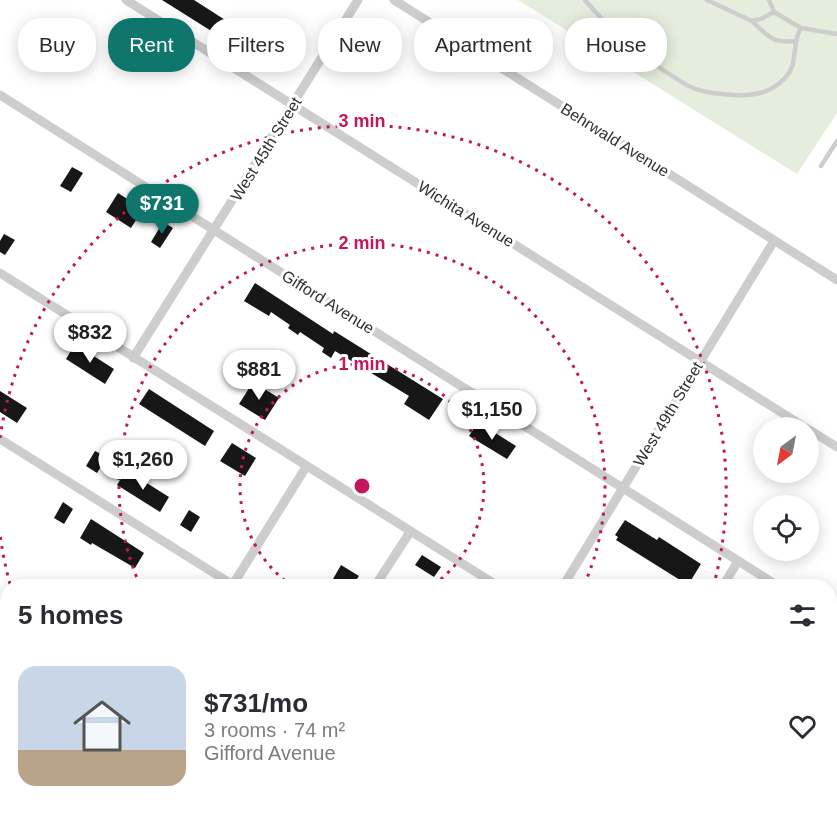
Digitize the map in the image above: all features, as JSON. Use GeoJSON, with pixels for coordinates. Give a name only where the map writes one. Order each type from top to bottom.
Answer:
{"type":"FeatureCollection","features":[{"type":"Feature","properties":{"kind":"street","name":"Wichita Avenue"},"geometry":{"type":"LineString","coordinates":[[126,0],[790,417]]}},
{"type":"Feature","properties":{"kind":"street","name":"West 45th Street"},"geometry":{"type":"LineString","coordinates":[[133,358],[358,0]]}},
{"type":"Feature","properties":{"kind":"street","name":"Behrwald Avenue"},"geometry":{"type":"LineString","coordinates":[[394,0],[837,280]]}},
{"type":"Feature","properties":{"kind":"street","name":"Gifford Avenue"},"geometry":{"type":"LineString","coordinates":[[0,95],[767,579]]}},
{"type":"Feature","properties":{"kind":"street","name":"West 49th Street"},"geometry":{"type":"LineString","coordinates":[[567,579],[774,241]]}},
{"type":"Feature","properties":{"kind":"street"},"geometry":{"type":"LineString","coordinates":[[0,273],[487,579]]}},
{"type":"Feature","properties":{"kind":"street","name":"Wichita Avenue"},"geometry":{"type":"LineString","coordinates":[[819,436],[837,447]]}},
{"type":"Feature","properties":{"kind":"street"},"geometry":{"type":"LineString","coordinates":[[0,439],[221,579]]}},
{"type":"Feature","properties":{"kind":"street"},"geometry":{"type":"LineString","coordinates":[[236,579],[306,467]]}},
{"type":"Feature","properties":{"kind":"street"},"geometry":{"type":"LineString","coordinates":[[380,579],[410,532]]}},
{"type":"Feature","properties":{"kind":"street"},"geometry":{"type":"LineString","coordinates":[[727,579],[738,561]]}},
{"type":"Feature","properties":{"kind":"lane"},"geometry":{"type":"LineString","coordinates":[[585,0],[632,48],[683,84],[702,91],[748,96],[771,90],[791,70],[796,41],[801,28]]}},
{"type":"Feature","properties":{"kind":"lane"},"geometry":{"type":"LineString","coordinates":[[707,0],[752,21],[773,40],[796,41]]}},
{"type":"Feature","properties":{"kind":"lane"},"geometry":{"type":"LineString","coordinates":[[770,0],[774,12],[801,28],[837,34]]}},
{"type":"Feature","properties":{"kind":"lane"},"geometry":{"type":"LineString","coordinates":[[752,21],[774,12]]}},
{"type":"Feature","properties":{"kind":"lane"},"geometry":{"type":"LineString","coordinates":[[821,166],[837,141]]}},
{"type":"Feature","properties":{"kind":"green space"},"geometry":{"type":"Polygon","coordinates":[[[518,0],[837,0],[837,113],[797,174],[633,72],[667,72],[667,18],[565,18],[565,29],[553,22],[553,18],[547,18],[518,0]]]}},
{"type":"Feature","properties":{"kind":"building"},"geometry":{"type":"Polygon","coordinates":[[[162,0],[194,0],[222,18],[207,18],[207,28],[195,21],[195,18],[191,18],[162,0]]]}},
{"type":"Feature","properties":{"kind":"building"},"geometry":{"type":"Polygon","coordinates":[[[72,167],[83,173],[71,192],[60,186],[72,167]]]}},
{"type":"Feature","properties":{"kind":"building"},"geometry":{"type":"Polygon","coordinates":[[[118,193],[143,209],[131,228],[106,212],[118,193]]]}},
{"type":"Feature","properties":{"kind":"building"},"geometry":{"type":"Polygon","coordinates":[[[163,222],[173,228],[160,248],[151,242],[163,222]]]}},
{"type":"Feature","properties":{"kind":"building"},"geometry":{"type":"Polygon","coordinates":[[[4,234],[15,240],[5,255],[0,252],[0,241],[4,234]]]}},
{"type":"Feature","properties":{"kind":"building"},"geometry":{"type":"Polygon","coordinates":[[[255,283],[333,334],[334,331],[443,399],[429,420],[404,404],[409,396],[335,351],[331,358],[322,352],[324,348],[300,332],[298,335],[288,328],[290,325],[271,312],[269,316],[244,301],[255,283]]]}},
{"type":"Feature","properties":{"kind":"building"},"geometry":{"type":"Polygon","coordinates":[[[75,344],[114,369],[105,384],[66,359],[75,344]]]}},
{"type":"Feature","properties":{"kind":"building"},"geometry":{"type":"Polygon","coordinates":[[[253,382],[279,398],[265,420],[239,404],[253,382]]]}},
{"type":"Feature","properties":{"kind":"building"},"geometry":{"type":"Polygon","coordinates":[[[149,389],[214,431],[205,446],[139,404],[149,389]]]}},
{"type":"Feature","properties":{"kind":"building"},"geometry":{"type":"Polygon","coordinates":[[[0,391],[27,408],[17,423],[0,412],[0,391]]]}},
{"type":"Feature","properties":{"kind":"building"},"geometry":{"type":"Polygon","coordinates":[[[478,422],[516,446],[507,459],[469,436],[478,422]]]}},
{"type":"Feature","properties":{"kind":"building"},"geometry":{"type":"Polygon","coordinates":[[[232,443],[256,458],[245,476],[220,461],[232,443]]]}},
{"type":"Feature","properties":{"kind":"building"},"geometry":{"type":"Polygon","coordinates":[[[95,451],[107,457],[97,473],[86,466],[95,451]]]}},
{"type":"Feature","properties":{"kind":"building"},"geometry":{"type":"Polygon","coordinates":[[[126,470],[169,497],[160,512],[117,485],[126,470]]]}},
{"type":"Feature","properties":{"kind":"building"},"geometry":{"type":"Polygon","coordinates":[[[63,502],[73,509],[64,524],[54,518],[63,502]]]}},
{"type":"Feature","properties":{"kind":"building"},"geometry":{"type":"Polygon","coordinates":[[[189,510],[200,517],[191,532],[180,525],[189,510]]]}},
{"type":"Feature","properties":{"kind":"building"},"geometry":{"type":"Polygon","coordinates":[[[91,519],[144,553],[135,568],[80,538],[91,519]]]}},
{"type":"Feature","properties":{"kind":"building"},"geometry":{"type":"Polygon","coordinates":[[[625,520],[657,540],[659,537],[701,564],[692,579],[678,579],[616,540],[618,537],[615,535],[625,520]]]}},
{"type":"Feature","properties":{"kind":"building"},"geometry":{"type":"Polygon","coordinates":[[[422,555],[441,567],[434,577],[415,565],[422,555]]]}},
{"type":"Feature","properties":{"kind":"building"},"geometry":{"type":"Polygon","coordinates":[[[341,565],[359,576],[357,579],[333,579],[341,565]]]}}]}
